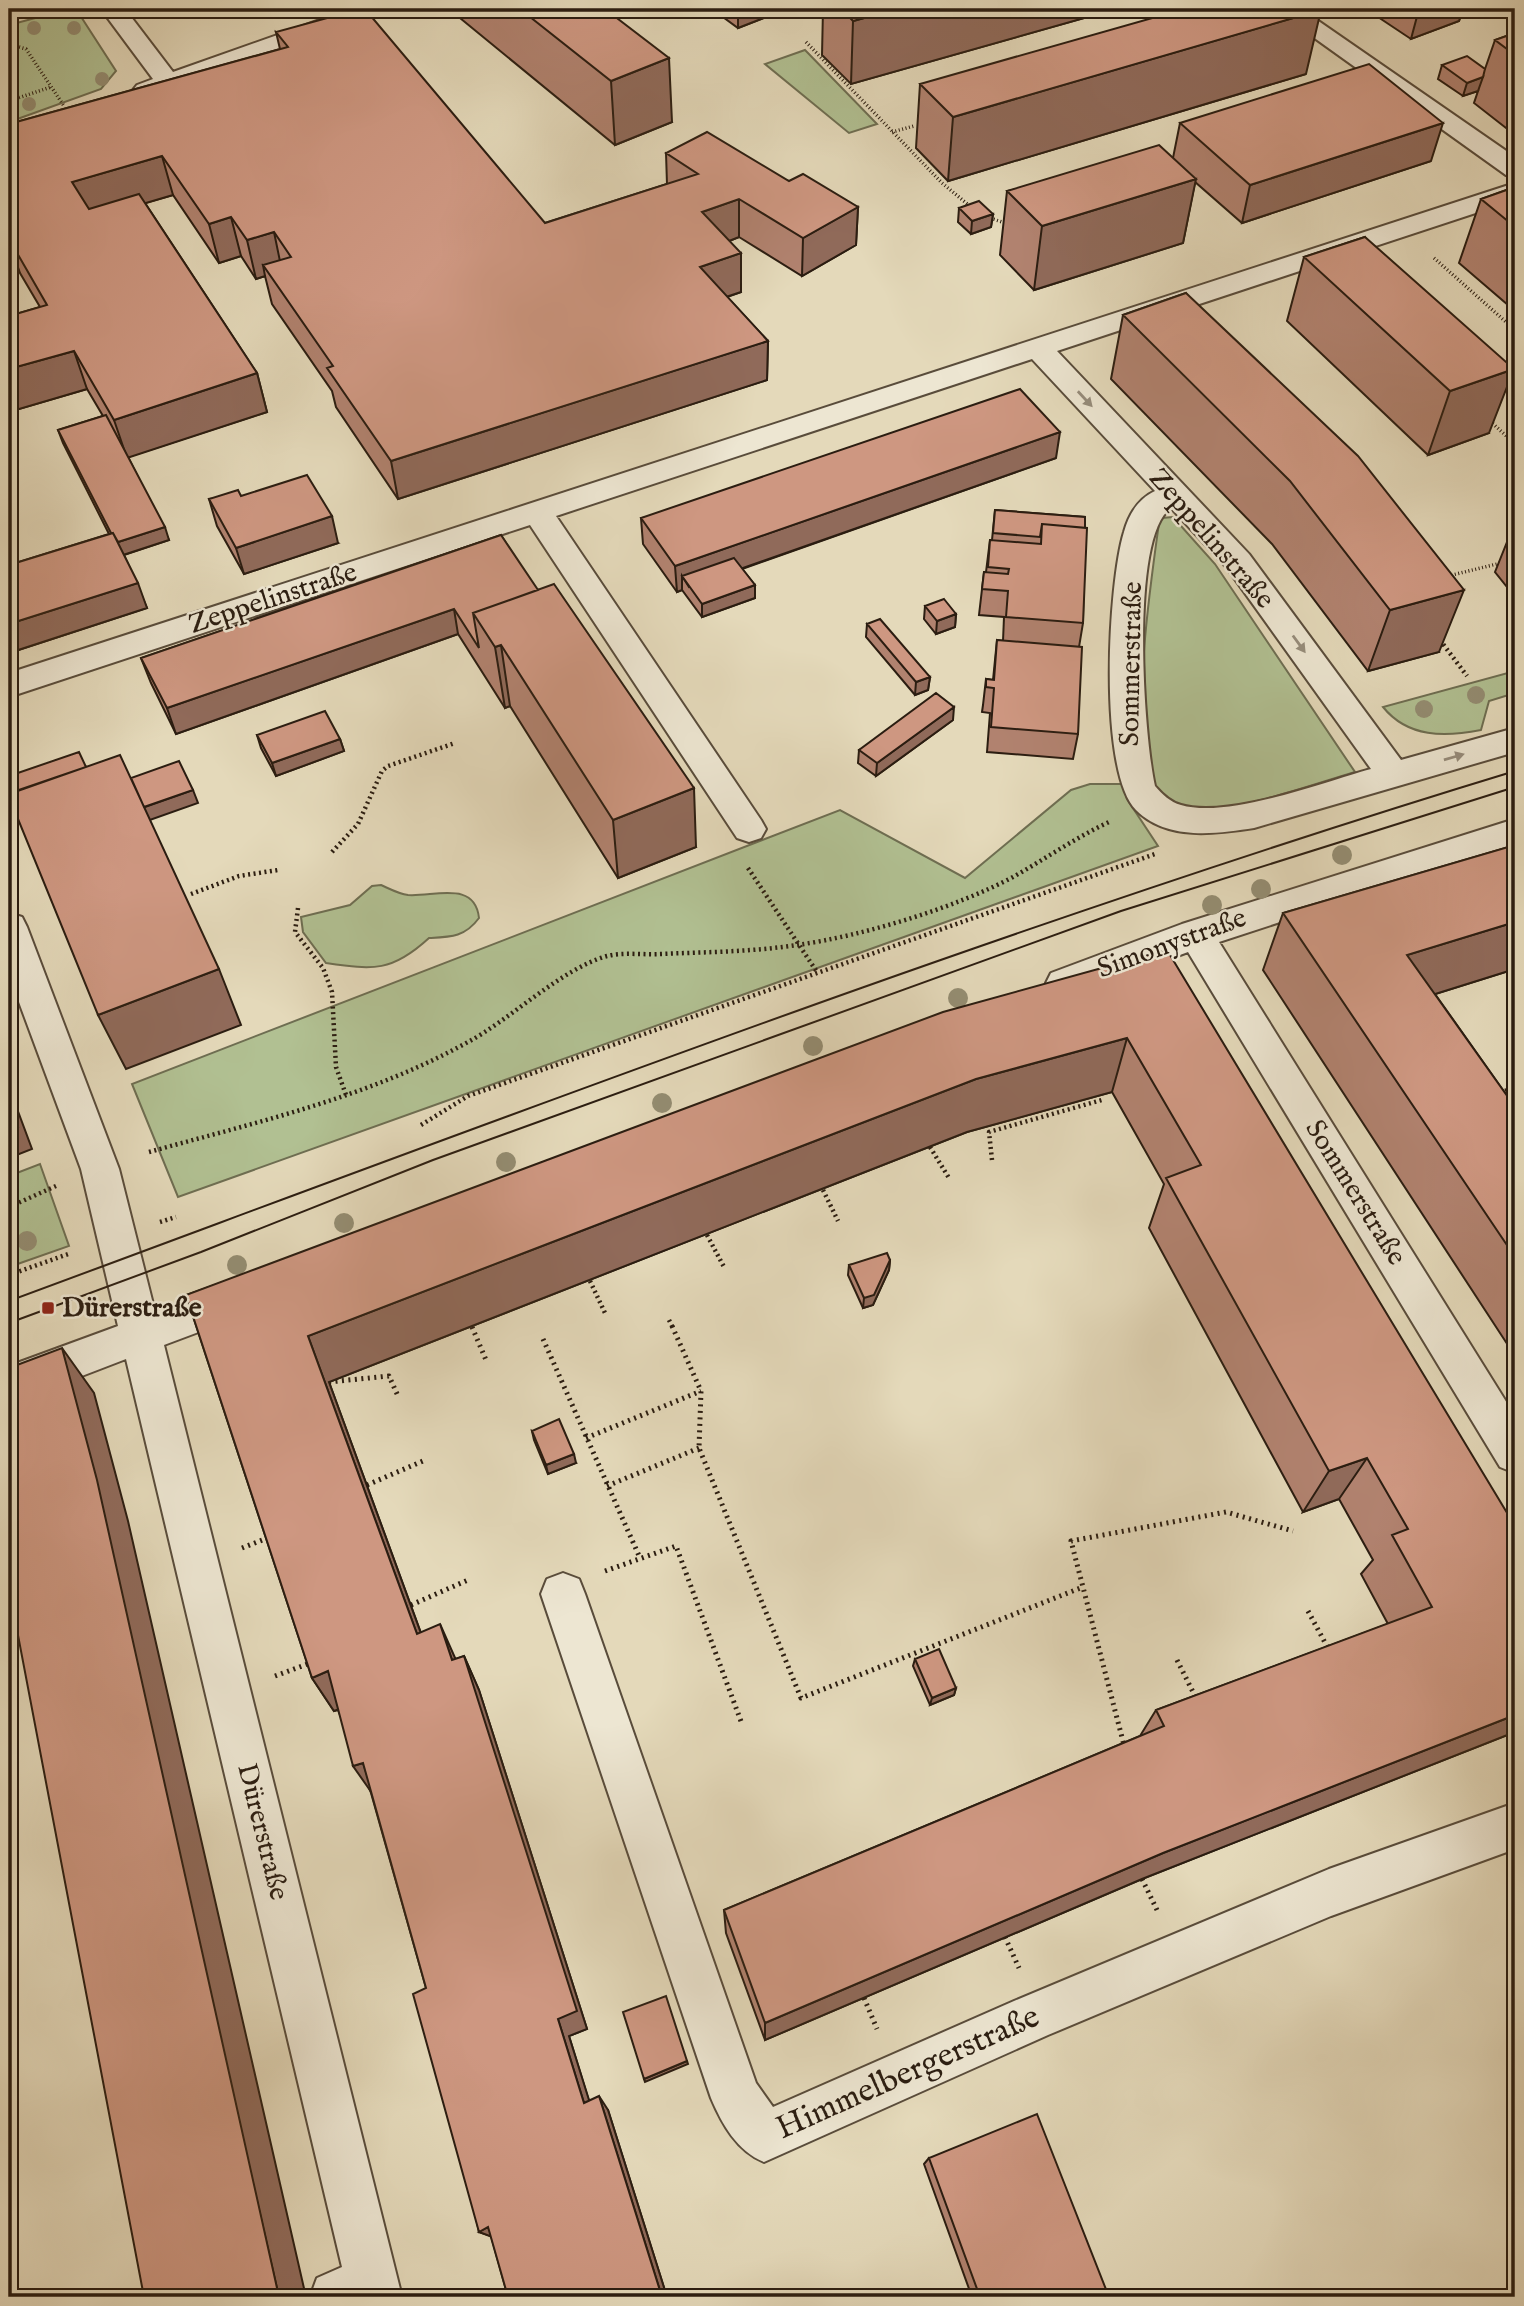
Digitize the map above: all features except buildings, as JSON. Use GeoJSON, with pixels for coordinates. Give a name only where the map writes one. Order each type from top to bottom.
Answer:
{"type":"FeatureCollection","features":[{"type":"Feature","properties":{"kind":"street"},"geometry":{"type":"LineString","coordinates":[[113,9],[168,82]]}},
{"type":"Feature","properties":{"kind":"street"},"geometry":{"type":"LineString","coordinates":[[125,97],[373,9]]}},
{"type":"Feature","properties":{"kind":"street"},"geometry":{"type":"LineString","coordinates":[[1286,9],[1513,189]]}},
{"type":"Feature","properties":{"kind":"street","name":"Zeppelinstraße"},"geometry":{"type":"LineString","coordinates":[[9,685],[1038,349],[1513,189]]}},
{"type":"Feature","properties":{"kind":"street","name":"Zeppelinstraße"},"geometry":{"type":"LineString","coordinates":[[1038,349],[1238,561],[1394,775]]}},
{"type":"Feature","properties":{"kind":"street","name":"Sommerstraße"},"geometry":{"type":"LineString","coordinates":[[1152,805],[1139,790],[1131,760],[1126,644],[1138,540],[1148,512],[1160,500],[1175,494]]}},
{"type":"Feature","properties":{"kind":"street"},"geometry":{"type":"LineString","coordinates":[[538,513],[749,829]]}},
{"type":"Feature","properties":{"kind":"street"},"geometry":{"type":"LineString","coordinates":[[1152,805],[1183,819],[1214,821],[1254,815],[1515,740]]}},
{"type":"Feature","properties":{"kind":"street","name":"Simonystraße"},"geometry":{"type":"LineString","coordinates":[[1026,998],[1195,934],[1373,874],[1515,832]]}},
{"type":"Feature","properties":{"kind":"street","name":"Dürerstraße"},"geometry":{"type":"LineString","coordinates":[[9,927],[100,1169],[141,1335],[362,2292]]}},
{"type":"Feature","properties":{"kind":"street","name":"Sommerstraße"},"geometry":{"type":"LineString","coordinates":[[1195,934],[1515,1453]]}},
{"type":"Feature","properties":{"kind":"street"},"geometry":{"type":"LineString","coordinates":[[9,1385],[271,1286]]}},
{"type":"Feature","properties":{"kind":"street","name":"Himmelbergerstraße"},"geometry":{"type":"LineString","coordinates":[[581,1583],[736,2098],[764,2137],[1031,2018],[1329,1893],[1515,1826]]}},
{"type":"Feature","properties":{"kind":"path"},"geometry":{"type":"LineString","coordinates":[[806,42],[942,183],[975,210]]}},
{"type":"Feature","properties":{"kind":"path"},"geometry":{"type":"LineString","coordinates":[[9,44],[26,49],[64,106]]}},
{"type":"Feature","properties":{"kind":"path"},"geometry":{"type":"LineString","coordinates":[[9,101],[51,88]]}},
{"type":"Feature","properties":{"kind":"path"},"geometry":{"type":"LineString","coordinates":[[892,132],[914,126]]}},
{"type":"Feature","properties":{"kind":"path"},"geometry":{"type":"LineString","coordinates":[[986,216],[1017,226]]}},
{"type":"Feature","properties":{"kind":"path"},"geometry":{"type":"LineString","coordinates":[[1433,257],[1515,330]]}},
{"type":"Feature","properties":{"kind":"path"},"geometry":{"type":"LineString","coordinates":[[1485,416],[1515,444]]}},
{"type":"Feature","properties":{"kind":"path"},"geometry":{"type":"LineString","coordinates":[[1439,579],[1503,562]]}},
{"type":"Feature","properties":{"kind":"path"},"geometry":{"type":"LineString","coordinates":[[1434,632],[1467,676]]}},
{"type":"Feature","properties":{"kind":"path"},"geometry":{"type":"LineString","coordinates":[[332,852],[360,819],[371,786],[379,773],[388,766],[455,743]]}},
{"type":"Feature","properties":{"kind":"path"},"geometry":{"type":"LineString","coordinates":[[149,1152],[346,1095],[399,1076],[469,1042],[579,969],[608,956],[746,951],[799,945],[882,925],[964,899],[1012,877],[1074,838],[1152,805]]}},
{"type":"Feature","properties":{"kind":"path"},"geometry":{"type":"LineString","coordinates":[[421,1125],[468,1096],[1167,850],[1183,819]]}},
{"type":"Feature","properties":{"kind":"path"},"geometry":{"type":"LineString","coordinates":[[746,865],[817,972]]}},
{"type":"Feature","properties":{"kind":"path"},"geometry":{"type":"LineString","coordinates":[[191,894],[239,876],[278,870]]}},
{"type":"Feature","properties":{"kind":"path"},"geometry":{"type":"LineString","coordinates":[[298,908],[295,932],[323,968],[332,992],[331,1037],[336,1067],[346,1095]]}},
{"type":"Feature","properties":{"kind":"path"},"geometry":{"type":"LineString","coordinates":[[1496,1094],[1515,1087]]}},
{"type":"Feature","properties":{"kind":"path"},"geometry":{"type":"LineString","coordinates":[[992,1160],[989,1132],[1101,1100]]}},
{"type":"Feature","properties":{"kind":"path"},"geometry":{"type":"LineString","coordinates":[[930,1147],[949,1178]]}},
{"type":"Feature","properties":{"kind":"path"},"geometry":{"type":"LineString","coordinates":[[9,1207],[59,1185]]}},
{"type":"Feature","properties":{"kind":"path"},"geometry":{"type":"LineString","coordinates":[[822,1190],[838,1221]]}},
{"type":"Feature","properties":{"kind":"path"},"geometry":{"type":"LineString","coordinates":[[707,1235],[724,1267]]}},
{"type":"Feature","properties":{"kind":"path"},"geometry":{"type":"LineString","coordinates":[[9,1275],[82,1249]]}},
{"type":"Feature","properties":{"kind":"path"},"geometry":{"type":"LineString","coordinates":[[590,1281],[606,1313]]}},
{"type":"Feature","properties":{"kind":"path"},"geometry":{"type":"LineString","coordinates":[[669,1320],[701,1391],[699,1448],[801,1698],[1083,1587]]}},
{"type":"Feature","properties":{"kind":"path"},"geometry":{"type":"LineString","coordinates":[[472,1327],[486,1360]]}},
{"type":"Feature","properties":{"kind":"path"},"geometry":{"type":"LineString","coordinates":[[543,1339],[639,1558]]}},
{"type":"Feature","properties":{"kind":"path"},"geometry":{"type":"LineString","coordinates":[[329,1382],[389,1376],[397,1396]]}},
{"type":"Feature","properties":{"kind":"path"},"geometry":{"type":"LineString","coordinates":[[586,1438],[701,1391]]}},
{"type":"Feature","properties":{"kind":"path"},"geometry":{"type":"LineString","coordinates":[[607,1486],[699,1448]]}},
{"type":"Feature","properties":{"kind":"path"},"geometry":{"type":"LineString","coordinates":[[367,1485],[423,1461]]}},
{"type":"Feature","properties":{"kind":"path"},"geometry":{"type":"LineString","coordinates":[[1126,1754],[1071,1541],[1226,1512],[1293,1531]]}},
{"type":"Feature","properties":{"kind":"path"},"geometry":{"type":"LineString","coordinates":[[232,1552],[276,1535]]}},
{"type":"Feature","properties":{"kind":"path"},"geometry":{"type":"LineString","coordinates":[[581,1583],[639,1558],[676,1546],[742,1724]]}},
{"type":"Feature","properties":{"kind":"path"},"geometry":{"type":"LineString","coordinates":[[411,1605],[468,1580]]}},
{"type":"Feature","properties":{"kind":"path"},"geometry":{"type":"LineString","coordinates":[[1308,1611],[1331,1655]]}},
{"type":"Feature","properties":{"kind":"path"},"geometry":{"type":"LineString","coordinates":[[1177,1660],[1199,1705]]}},
{"type":"Feature","properties":{"kind":"path"},"geometry":{"type":"LineString","coordinates":[[265,1679],[318,1661]]}},
{"type":"Feature","properties":{"kind":"path"},"geometry":{"type":"LineString","coordinates":[[1142,1879],[1160,1916]]}},
{"type":"Feature","properties":{"kind":"path"},"geometry":{"type":"LineString","coordinates":[[1006,1937],[1022,1974]]}},
{"type":"Feature","properties":{"kind":"path"},"geometry":{"type":"LineString","coordinates":[[864,1998],[880,2035]]}},
{"type":"Feature","properties":{"kind":"green space"},"geometry":{"type":"Polygon","coordinates":[[[76,9],[116,71],[101,89],[9,122],[9,25],[76,9]]]}},
{"type":"Feature","properties":{"kind":"green space"},"geometry":{"type":"Polygon","coordinates":[[[805,50],[877,124],[849,133],[765,64],[805,50]]]}},
{"type":"Feature","properties":{"kind":"green space"},"geometry":{"type":"Polygon","coordinates":[[[1173,517],[1215,564],[1355,772],[1263,799],[1192,811],[1171,804],[1156,788],[1147,768],[1143,741],[1144,646],[1159,523],[1162,518],[1173,517]]]}},
{"type":"Feature","properties":{"kind":"green space"},"geometry":{"type":"Polygon","coordinates":[[[1515,671],[1515,693],[1489,701],[1481,730],[1454,734],[1428,733],[1404,725],[1383,707],[1515,671]]]}},
{"type":"Feature","properties":{"kind":"green space"},"geometry":{"type":"Polygon","coordinates":[[[1090,784],[1123,784],[1127,799],[1158,846],[178,1197],[132,1084],[840,810],[965,878],[1071,790],[1090,784]]]}},
{"type":"Feature","properties":{"kind":"green space"},"geometry":{"type":"Polygon","coordinates":[[[381,885],[408,895],[462,895],[476,906],[479,918],[463,932],[429,938],[393,963],[357,967],[326,963],[303,932],[301,917],[350,905],[372,886],[381,885]]]}},
{"type":"Feature","properties":{"kind":"green space"},"geometry":{"type":"Polygon","coordinates":[[[40,1164],[69,1246],[9,1267],[9,1176],[40,1164]]]}},
{"type":"Feature","properties":{"kind":"tram line"},"geometry":{"type":"LineString","coordinates":[[9,1301],[571,1093],[946,958],[1135,893],[1515,771]]}},
{"type":"Feature","properties":{"kind":"tram line"},"geometry":{"type":"LineString","coordinates":[[9,1323],[201,1252],[433,1160],[1121,911],[1515,787]]}},
{"type":"Feature","properties":{"kind":"place","name":"Dürerstraße"},"geometry":{"type":"Point","coordinates":[48,1308]}}]}
